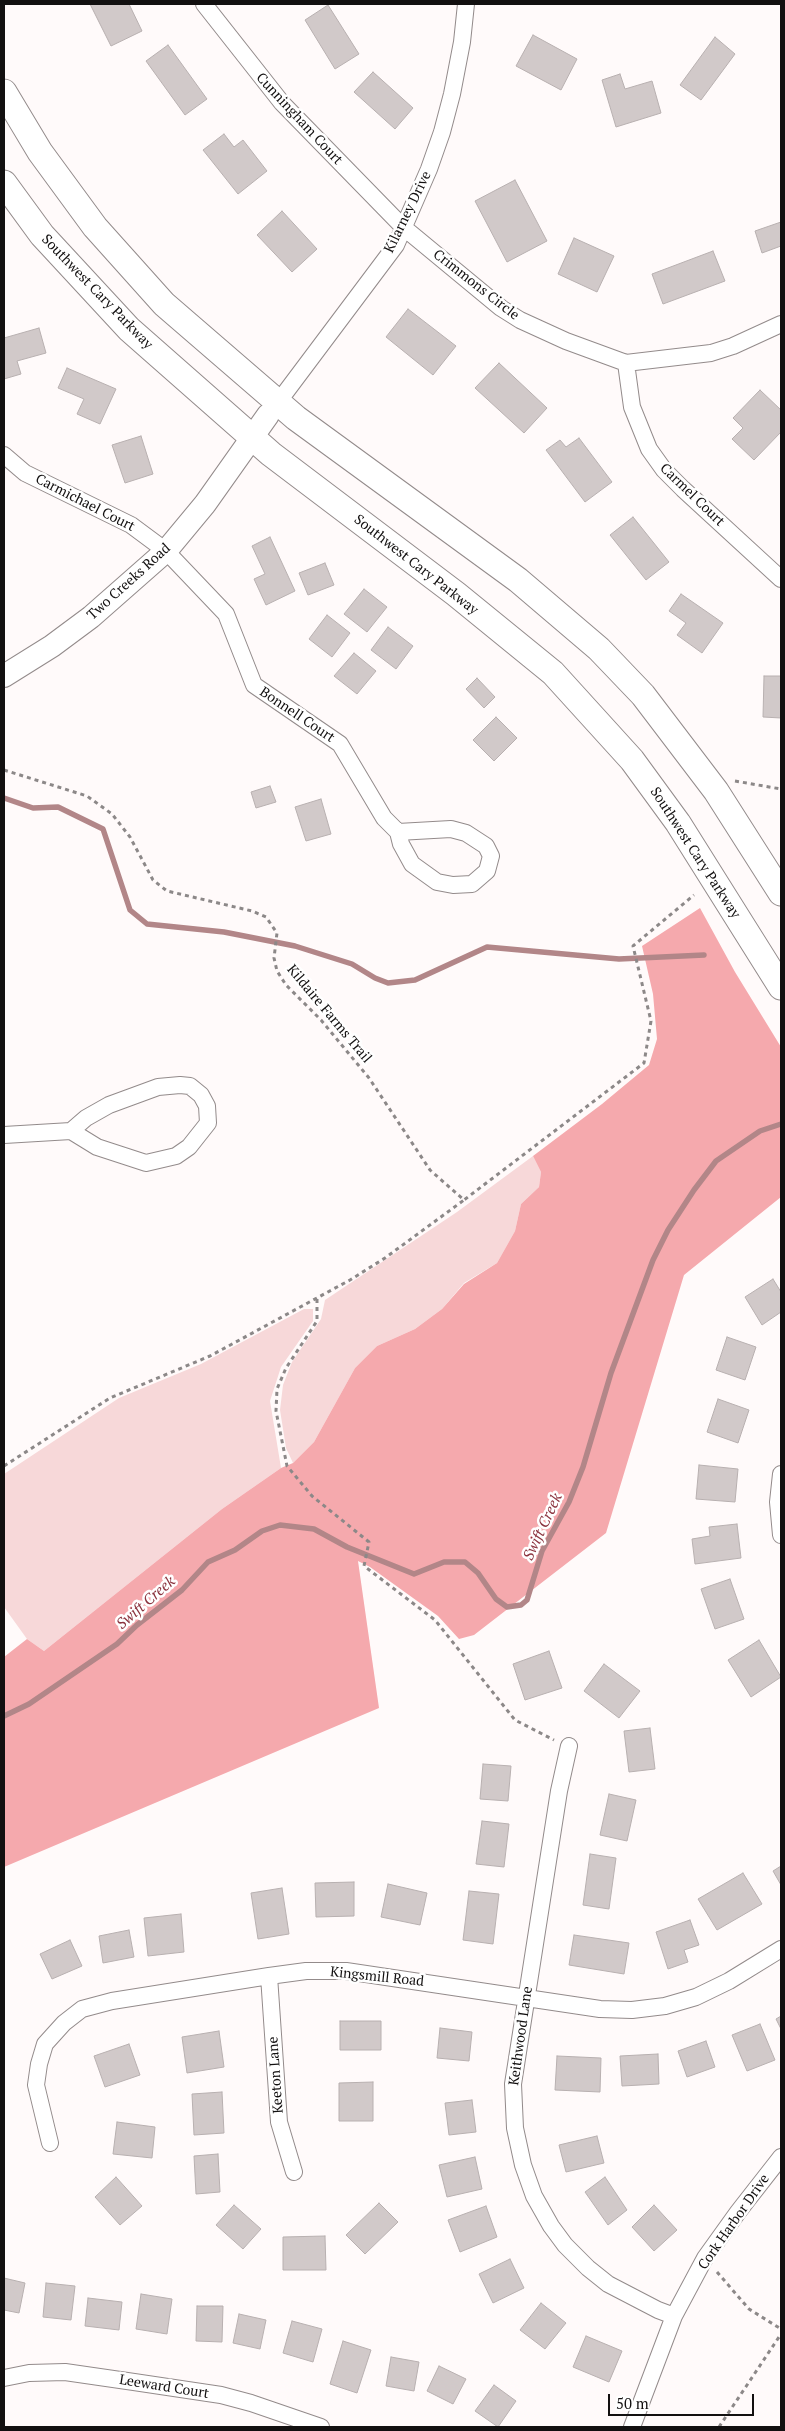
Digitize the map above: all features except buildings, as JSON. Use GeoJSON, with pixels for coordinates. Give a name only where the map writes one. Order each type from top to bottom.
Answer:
{"type":"FeatureCollection","features":[{"type":"Feature","properties":{"kind":"main road"},"geometry":{"type":"LineString","coordinates":[[4,92],[40,152],[95,227],[164,304],[273,409],[296,418],[518,580],[599,649],[643,695],[716,791],[781,893]]}},
{"type":"Feature","properties":{"kind":"main road","name":"Southwest Cary Parkway"},"geometry":{"type":"LineString","coordinates":[[4,183],[42,235],[129,329],[252,438],[456,594],[553,673],[632,760],[678,823],[781,986]]}},
{"type":"Feature","properties":{"kind":"street","name":"Cunningham Court"},"geometry":{"type":"LineString","coordinates":[[204,4],[282,103],[403,227]]}},
{"type":"Feature","properties":{"kind":"street","name":"Kilarney Drive"},"geometry":{"type":"LineString","coordinates":[[273,409],[396,246],[429,169],[446,117],[462,42],[466,4]]}},
{"type":"Feature","properties":{"kind":"street","name":"Crimmons Circle"},"geometry":{"type":"LineString","coordinates":[[403,227],[501,308],[520,320],[566,341],[626,363],[711,353],[740,343],[781,324]]}},
{"type":"Feature","properties":{"kind":"street","name":"Carmel Court"},"geometry":{"type":"LineString","coordinates":[[626,363],[632,407],[649,449],[683,489],[781,579]]}},
{"type":"Feature","properties":{"kind":"street","name":"Two Creeks Road"},"geometry":{"type":"LineString","coordinates":[[4,676],[52,646],[92,617],[166,551],[204,504],[273,409]]}},
{"type":"Feature","properties":{"kind":"street","name":"Carmichael Court"},"geometry":{"type":"LineString","coordinates":[[4,456],[25,473],[131,526],[166,551]]}},
{"type":"Feature","properties":{"kind":"street","name":"Bonnell Court"},"geometry":{"type":"LineString","coordinates":[[166,551],[226,614],[254,685],[340,744],[384,818],[398,832],[401,844],[412,864],[437,882],[453,885],[472,884],[487,871],[491,856],[486,846],[466,833],[451,829],[398,832]]}},
{"type":"Feature","properties":{"kind":"street"},"geometry":{"type":"LineString","coordinates":[[4,1135],[71,1131],[97,1147],[129,1159],[146,1163],[161,1161],[176,1156],[189,1147],[199,1136],[208,1123],[207,1106],[201,1095],[190,1086],[158,1087],[109,1105],[86,1118],[71,1131]]}},
{"type":"Feature","properties":{"kind":"street"},"geometry":{"type":"LineString","coordinates":[[781,1474],[778,1502],[781,1535]]}},
{"type":"Feature","properties":{"kind":"street","name":"Keithwood Lane"},"geometry":{"type":"LineString","coordinates":[[568,1746],[559,1791],[513,2084],[515,2128],[523,2165],[534,2196],[560,2239],[588,2268],[608,2284],[658,2310],[674,2316]]}},
{"type":"Feature","properties":{"kind":"street","name":"Kingsmill Road"},"geometry":{"type":"LineString","coordinates":[[50,2143],[36,2085],[39,2064],[46,2044],[64,2023],[82,2009],[112,2000],[306,1971],[346,1971],[600,2009],[632,2010],[665,2006],[696,1997],[730,1981],[781,1949]]}},
{"type":"Feature","properties":{"kind":"street","name":"Keeton Lane"},"geometry":{"type":"LineString","coordinates":[[269,1976],[280,2122],[294,2172]]}},
{"type":"Feature","properties":{"kind":"street","name":"Cork Harbor Drive"},"geometry":{"type":"LineString","coordinates":[[632,2427],[674,2316],[705,2258],[781,2157]]}},
{"type":"Feature","properties":{"kind":"street","name":"Leeward Court"},"geometry":{"type":"LineString","coordinates":[[4,2378],[29,2372],[65,2372],[221,2395],[251,2403],[299,2424],[321,2427]]}},
{"type":"Feature","properties":{"kind":"path","name":"Kildaire Farms Trail"},"geometry":{"type":"LineString","coordinates":[[4,770],[87,796],[112,814],[130,837],[153,880],[167,891],[252,911],[266,917],[277,933],[274,958],[277,971],[286,985],[321,1020],[370,1078],[430,1170],[464,1200]]}},
{"type":"Feature","properties":{"kind":"path"},"geometry":{"type":"LineString","coordinates":[[732,781],[781,789]]}},
{"type":"Feature","properties":{"kind":"path"},"geometry":{"type":"LineString","coordinates":[[4,1466],[110,1398],[210,1356],[317,1299],[385,1258],[644,1063],[651,1021],[633,946],[694,895]]}},
{"type":"Feature","properties":{"kind":"path"},"geometry":{"type":"LineString","coordinates":[[317,1299],[317,1321],[286,1368],[277,1388],[276,1411],[287,1466],[312,1496],[368,1542],[364,1566],[436,1620],[515,1720],[568,1746]]}},
{"type":"Feature","properties":{"kind":"path"},"geometry":{"type":"LineString","coordinates":[[705,2258],[749,2309],[781,2329]]}},
{"type":"Feature","properties":{"kind":"path"},"geometry":{"type":"LineString","coordinates":[[719,2427],[781,2334]]}},
{"type":"Feature","properties":{"kind":"shaded area"},"geometry":{"type":"Polygon","coordinates":[[[700,908],[735,972],[781,1047],[781,1197],[684,1275],[606,1533],[474,1635],[459,1639],[438,1616],[370,1567],[358,1561],[379,1708],[4,1867],[4,1657],[27,1639],[44,1651],[222,1509],[281,1468],[293,1463],[314,1442],[355,1368],[377,1346],[415,1329],[442,1309],[464,1284],[497,1263],[515,1231],[521,1204],[539,1187],[541,1172],[533,1156],[602,1104],[649,1065],[657,1039],[653,994],[642,946],[700,908]]]}},
{"type":"Feature","properties":{"kind":"shaded area"},"geometry":{"type":"Polygon","coordinates":[[[533,1156],[541,1172],[539,1187],[521,1204],[515,1231],[497,1263],[464,1283],[442,1309],[415,1329],[377,1346],[355,1368],[314,1442],[293,1463],[286,1448],[280,1410],[283,1385],[292,1362],[321,1319],[325,1300],[457,1212],[533,1156]]]}},
{"type":"Feature","properties":{"kind":"shaded area"},"geometry":{"type":"Polygon","coordinates":[[[304,1309],[313,1309],[313,1321],[281,1367],[270,1401],[281,1468],[222,1509],[44,1651],[27,1639],[4,1607],[4,1474],[119,1398],[201,1364],[304,1309]]]}},
{"type":"Feature","properties":{"kind":"waterway"},"geometry":{"type":"LineString","coordinates":[[4,798],[33,808],[58,807],[103,829],[130,910],[147,924],[224,932],[295,946],[352,964],[375,978],[388,983],[415,980],[487,947],[619,959],[704,955]]}},
{"type":"Feature","properties":{"kind":"waterway","name":"Swift Creek"},"geometry":{"type":"LineString","coordinates":[[4,1716],[29,1704],[117,1644],[137,1625],[182,1590],[208,1562],[235,1550],[262,1531],[280,1525],[314,1529],[347,1547],[414,1574],[444,1562],[465,1562],[478,1573],[496,1599],[507,1607],[521,1605],[527,1600],[542,1551],[569,1502],[583,1467],[611,1373],[653,1260],[668,1230],[716,1161],[760,1131],[781,1124]]}}]}
